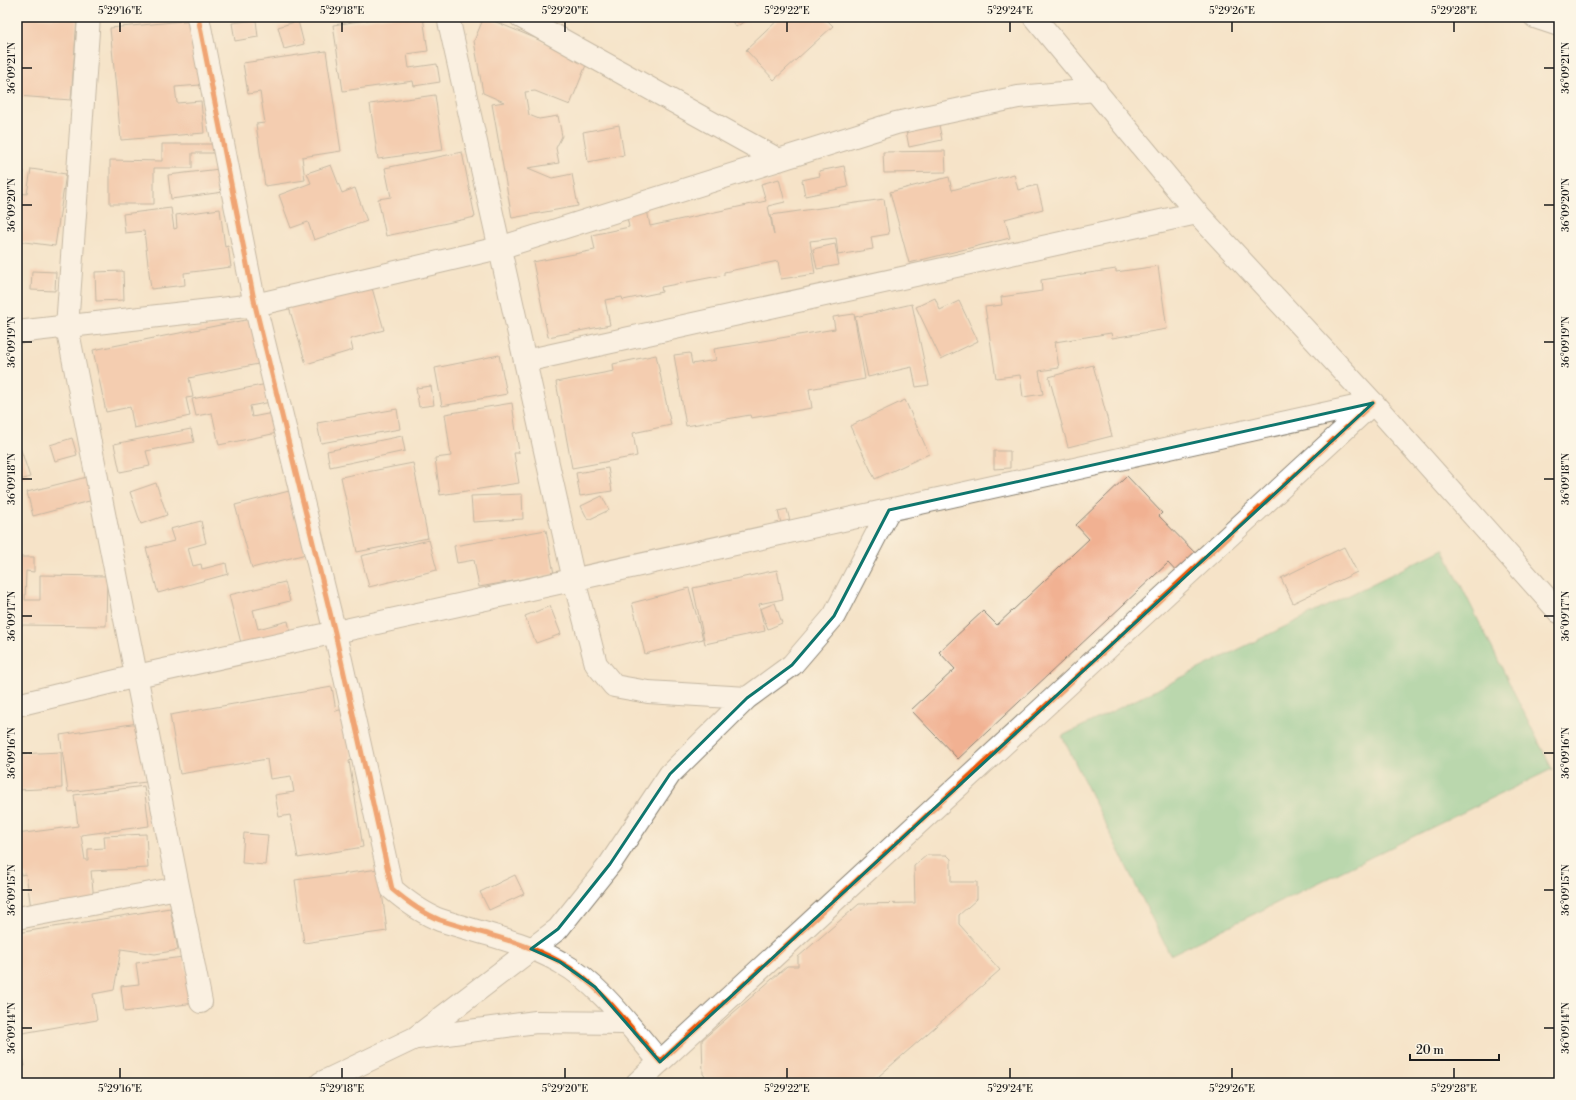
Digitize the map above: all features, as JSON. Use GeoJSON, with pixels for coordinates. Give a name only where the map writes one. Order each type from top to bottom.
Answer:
{"type":"FeatureCollection","features":[{"type":"Feature","properties":{"kind":"street"},"geometry":{"type":"LineString","coordinates":[[89,17],[67,327],[201,1002]]}},
{"type":"Feature","properties":{"kind":"street"},"geometry":{"type":"LineString","coordinates":[[198,17],[255,305],[334,632],[392,889],[412,906],[439,919],[470,928],[560,962],[595,988],[660,1062]]}},
{"type":"Feature","properties":{"kind":"street"},"geometry":{"type":"LineString","coordinates":[[448,17],[574,580],[596,664],[614,686],[648,692],[747,698]]}},
{"type":"Feature","properties":{"kind":"street"},"geometry":{"type":"LineString","coordinates":[[521,17],[778,160]]}},
{"type":"Feature","properties":{"kind":"street"},"geometry":{"type":"LineString","coordinates":[[1034,17],[1096,90],[1196,213],[1373,403],[1559,612]]}},
{"type":"Feature","properties":{"kind":"street"},"geometry":{"type":"LineString","coordinates":[[1535,17],[1559,25]]}},
{"type":"Feature","properties":{"kind":"street"},"geometry":{"type":"LineString","coordinates":[[17,332],[255,305],[499,248],[896,122],[1018,97],[1096,90]]}},
{"type":"Feature","properties":{"kind":"street"},"geometry":{"type":"LineString","coordinates":[[525,361],[1196,213]]}},
{"type":"Feature","properties":{"kind":"street"},"geometry":{"type":"LineString","coordinates":[[17,705],[137,676],[334,632],[1373,403]]}},
{"type":"Feature","properties":{"kind":"street"},"geometry":{"type":"LineString","coordinates":[[637,1083],[1373,403]]}},
{"type":"Feature","properties":{"kind":"street"},"geometry":{"type":"LineString","coordinates":[[321,1083],[415,1038],[558,929],[610,864],[670,774],[747,698],[792,665],[834,616],[889,510]]}},
{"type":"Feature","properties":{"kind":"street"},"geometry":{"type":"LineString","coordinates":[[17,918],[178,888]]}},
{"type":"Feature","properties":{"kind":"street"},"geometry":{"type":"LineString","coordinates":[[415,1038],[536,1022],[626,1023]]}},
{"type":"Feature","properties":{"kind":"highlighted area"},"geometry":{"type":"Polygon","coordinates":[[[1373,403],[660,1062],[595,987],[560,962],[531,949],[558,929],[610,864],[670,774],[747,698],[792,665],[834,616],[889,510],[1373,403]]]}},
{"type":"Feature","properties":{"kind":"green space"},"geometry":{"type":"Polygon","coordinates":[[[1443,549],[1552,769],[1170,955],[1062,736],[1443,549]]]}},
{"type":"Feature","properties":{"kind":"building"},"geometry":{"type":"Polygon","coordinates":[[[17,17],[77,19],[71,100],[17,96],[17,17]]]}},
{"type":"Feature","properties":{"kind":"building"},"geometry":{"type":"Polygon","coordinates":[[[387,17],[423,17],[428,51],[407,54],[409,68],[437,64],[440,82],[414,86],[413,81],[343,91],[333,25],[387,17]]]}},
{"type":"Feature","properties":{"kind":"building"},"geometry":{"type":"Polygon","coordinates":[[[484,17],[588,60],[570,105],[535,91],[525,92],[529,115],[539,119],[558,116],[562,136],[556,148],[559,163],[528,168],[552,178],[572,174],[578,206],[512,218],[492,104],[504,102],[483,93],[474,41],[484,17]]]}},
{"type":"Feature","properties":{"kind":"building"},"geometry":{"type":"Polygon","coordinates":[[[729,17],[751,17],[736,27],[729,17]]]}},
{"type":"Feature","properties":{"kind":"building"},"geometry":{"type":"Polygon","coordinates":[[[781,17],[824,17],[833,26],[774,80],[746,50],[781,17]]]}},
{"type":"Feature","properties":{"kind":"building"},"geometry":{"type":"Polygon","coordinates":[[[194,20],[200,85],[175,87],[177,103],[201,101],[204,133],[121,140],[110,28],[194,20]]]}},
{"type":"Feature","properties":{"kind":"building"},"geometry":{"type":"Polygon","coordinates":[[[256,20],[258,37],[235,41],[232,23],[256,20]]]}},
{"type":"Feature","properties":{"kind":"building"},"geometry":{"type":"Polygon","coordinates":[[[298,21],[304,44],[284,49],[278,27],[298,21]]]}},
{"type":"Feature","properties":{"kind":"building"},"geometry":{"type":"Polygon","coordinates":[[[326,51],[341,151],[302,157],[305,180],[265,186],[256,124],[265,123],[260,92],[248,94],[243,63],[326,51]]]}},
{"type":"Feature","properties":{"kind":"building"},"geometry":{"type":"Polygon","coordinates":[[[435,95],[443,150],[378,159],[370,104],[435,95]]]}},
{"type":"Feature","properties":{"kind":"building"},"geometry":{"type":"Polygon","coordinates":[[[619,125],[624,155],[588,162],[583,132],[619,125]]]}},
{"type":"Feature","properties":{"kind":"building"},"geometry":{"type":"Polygon","coordinates":[[[939,125],[942,140],[909,147],[906,131],[939,125]]]}},
{"type":"Feature","properties":{"kind":"building"},"geometry":{"type":"Polygon","coordinates":[[[162,144],[218,144],[218,153],[192,153],[192,168],[154,168],[154,204],[110,204],[110,160],[162,161],[162,144]]]}},
{"type":"Feature","properties":{"kind":"building"},"geometry":{"type":"Polygon","coordinates":[[[945,151],[946,172],[884,173],[883,152],[945,151]]]}},
{"type":"Feature","properties":{"kind":"building"},"geometry":{"type":"Polygon","coordinates":[[[462,152],[475,217],[386,236],[378,199],[391,197],[385,168],[462,152]]]}},
{"type":"Feature","properties":{"kind":"building"},"geometry":{"type":"Polygon","coordinates":[[[331,165],[342,193],[355,188],[367,221],[314,240],[308,222],[291,228],[279,195],[311,183],[307,173],[331,165]]]}},
{"type":"Feature","properties":{"kind":"building"},"geometry":{"type":"Polygon","coordinates":[[[844,166],[848,187],[805,196],[802,180],[820,176],[819,171],[844,166]]]}},
{"type":"Feature","properties":{"kind":"building"},"geometry":{"type":"Polygon","coordinates":[[[228,168],[231,191],[171,199],[168,175],[228,168]]]}},
{"type":"Feature","properties":{"kind":"building"},"geometry":{"type":"Polygon","coordinates":[[[31,169],[66,174],[55,246],[17,241],[17,193],[27,194],[31,169]]]}},
{"type":"Feature","properties":{"kind":"building"},"geometry":{"type":"Polygon","coordinates":[[[17,170],[24,171],[23,183],[17,182],[17,170]]]}},
{"type":"Feature","properties":{"kind":"building"},"geometry":{"type":"Polygon","coordinates":[[[1014,174],[1018,190],[1037,185],[1043,209],[1005,219],[1010,238],[909,263],[890,192],[949,177],[952,190],[1014,174]]]}},
{"type":"Feature","properties":{"kind":"building"},"geometry":{"type":"Polygon","coordinates":[[[779,179],[785,202],[768,206],[774,235],[771,215],[884,199],[889,234],[871,237],[873,249],[838,255],[836,238],[810,241],[815,274],[781,279],[778,261],[724,272],[724,275],[661,287],[662,292],[623,300],[622,297],[605,300],[610,325],[548,337],[533,262],[595,250],[592,235],[629,227],[625,208],[646,204],[650,226],[766,201],[761,184],[779,179]]]}},
{"type":"Feature","properties":{"kind":"building"},"geometry":{"type":"Polygon","coordinates":[[[171,208],[174,229],[177,228],[176,215],[220,209],[225,247],[228,246],[231,267],[184,273],[185,285],[151,289],[144,231],[125,233],[123,214],[171,208]]]}},
{"type":"Feature","properties":{"kind":"building"},"geometry":{"type":"Polygon","coordinates":[[[835,244],[839,265],[817,269],[813,249],[835,244]]]}},
{"type":"Feature","properties":{"kind":"building"},"geometry":{"type":"Polygon","coordinates":[[[1158,266],[1167,329],[1112,338],[1111,333],[1055,342],[1059,368],[1039,371],[1043,394],[1023,397],[1020,375],[996,378],[985,307],[1002,305],[1001,297],[1042,291],[1041,280],[1116,269],[1116,272],[1158,266]]]}},
{"type":"Feature","properties":{"kind":"building"},"geometry":{"type":"Polygon","coordinates":[[[32,271],[56,272],[55,291],[31,290],[32,271]]]}},
{"type":"Feature","properties":{"kind":"building"},"geometry":{"type":"Polygon","coordinates":[[[123,271],[124,300],[96,301],[95,272],[123,271]]]}},
{"type":"Feature","properties":{"kind":"building"},"geometry":{"type":"Polygon","coordinates":[[[370,281],[384,330],[350,339],[353,350],[306,364],[288,304],[370,281]]]}},
{"type":"Feature","properties":{"kind":"building"},"geometry":{"type":"Polygon","coordinates":[[[935,298],[940,310],[959,301],[978,341],[941,359],[916,307],[935,298]]]}},
{"type":"Feature","properties":{"kind":"building"},"geometry":{"type":"Polygon","coordinates":[[[912,304],[929,385],[916,387],[912,367],[868,377],[855,317],[912,304]]]}},
{"type":"Feature","properties":{"kind":"building"},"geometry":{"type":"Polygon","coordinates":[[[854,314],[865,379],[809,389],[812,408],[751,418],[750,415],[686,426],[674,355],[690,353],[692,364],[716,360],[714,349],[835,329],[833,317],[854,314]]]}},
{"type":"Feature","properties":{"kind":"building"},"geometry":{"type":"Polygon","coordinates":[[[256,318],[268,362],[189,378],[193,397],[186,398],[190,416],[134,428],[130,407],[106,412],[93,350],[256,318]]]}},
{"type":"Feature","properties":{"kind":"building"},"geometry":{"type":"Polygon","coordinates":[[[499,355],[507,394],[442,406],[435,368],[499,355]]]}},
{"type":"Feature","properties":{"kind":"building"},"geometry":{"type":"Polygon","coordinates":[[[656,355],[671,425],[633,433],[637,456],[572,468],[556,382],[614,371],[613,364],[656,355]]]}},
{"type":"Feature","properties":{"kind":"building"},"geometry":{"type":"Polygon","coordinates":[[[1093,365],[1112,436],[1068,447],[1049,377],[1093,365]]]}},
{"type":"Feature","properties":{"kind":"building"},"geometry":{"type":"Polygon","coordinates":[[[267,384],[271,402],[250,406],[252,417],[278,412],[282,432],[219,445],[212,413],[196,416],[192,399],[267,384]]]}},
{"type":"Feature","properties":{"kind":"building"},"geometry":{"type":"Polygon","coordinates":[[[431,386],[434,405],[419,407],[416,388],[431,386]]]}},
{"type":"Feature","properties":{"kind":"building"},"geometry":{"type":"Polygon","coordinates":[[[905,400],[929,454],[875,479],[850,426],[905,400]]]}},
{"type":"Feature","properties":{"kind":"building"},"geometry":{"type":"Polygon","coordinates":[[[512,403],[519,453],[514,453],[519,483],[440,495],[435,458],[451,456],[445,414],[512,403]]]}},
{"type":"Feature","properties":{"kind":"building"},"geometry":{"type":"Polygon","coordinates":[[[397,409],[400,429],[321,443],[317,423],[397,409]]]}},
{"type":"Feature","properties":{"kind":"building"},"geometry":{"type":"Polygon","coordinates":[[[191,429],[194,442],[146,451],[150,466],[120,472],[114,444],[191,429]]]}},
{"type":"Feature","properties":{"kind":"building"},"geometry":{"type":"Polygon","coordinates":[[[402,436],[405,451],[330,467],[327,451],[402,436]]]}},
{"type":"Feature","properties":{"kind":"building"},"geometry":{"type":"Polygon","coordinates":[[[72,438],[77,455],[55,461],[50,445],[72,438]]]}},
{"type":"Feature","properties":{"kind":"building"},"geometry":{"type":"Polygon","coordinates":[[[20,447],[30,477],[17,481],[17,448],[20,447]]]}},
{"type":"Feature","properties":{"kind":"building"},"geometry":{"type":"Polygon","coordinates":[[[994,451],[1010,451],[1010,468],[994,469],[994,451]]]}},
{"type":"Feature","properties":{"kind":"building"},"geometry":{"type":"Polygon","coordinates":[[[413,463],[428,538],[357,552],[341,477],[413,463]]]}},
{"type":"Feature","properties":{"kind":"building"},"geometry":{"type":"Polygon","coordinates":[[[608,468],[612,491],[580,496],[576,473],[608,468]]]}},
{"type":"Feature","properties":{"kind":"building"},"geometry":{"type":"Polygon","coordinates":[[[1127,476],[1162,513],[1159,516],[1198,556],[1179,575],[1168,563],[958,759],[911,710],[955,669],[939,652],[983,611],[997,625],[1089,539],[1076,525],[1127,476]]]}},
{"type":"Feature","properties":{"kind":"building"},"geometry":{"type":"Polygon","coordinates":[[[87,477],[93,500],[33,516],[27,492],[87,477]]]}},
{"type":"Feature","properties":{"kind":"building"},"geometry":{"type":"Polygon","coordinates":[[[156,483],[167,515],[141,524],[130,492],[156,483]]]}},
{"type":"Feature","properties":{"kind":"building"},"geometry":{"type":"Polygon","coordinates":[[[289,491],[306,554],[252,568],[235,505],[289,491]]]}},
{"type":"Feature","properties":{"kind":"building"},"geometry":{"type":"Polygon","coordinates":[[[522,494],[523,519],[473,522],[471,496],[522,494]]]}},
{"type":"Feature","properties":{"kind":"building"},"geometry":{"type":"Polygon","coordinates":[[[602,496],[609,510],[588,520],[581,506],[602,496]]]}},
{"type":"Feature","properties":{"kind":"building"},"geometry":{"type":"Polygon","coordinates":[[[787,509],[792,530],[783,532],[778,511],[787,509]]]}},
{"type":"Feature","properties":{"kind":"building"},"geometry":{"type":"Polygon","coordinates":[[[201,521],[206,543],[188,548],[193,566],[201,564],[202,569],[226,563],[228,574],[158,593],[146,548],[174,541],[170,529],[201,521]]]}},
{"type":"Feature","properties":{"kind":"building"},"geometry":{"type":"Polygon","coordinates":[[[546,530],[554,574],[479,587],[474,560],[457,563],[454,546],[546,530]]]}},
{"type":"Feature","properties":{"kind":"building"},"geometry":{"type":"Polygon","coordinates":[[[429,540],[437,570],[369,587],[361,556],[429,540]]]}},
{"type":"Feature","properties":{"kind":"building"},"geometry":{"type":"Polygon","coordinates":[[[1344,547],[1357,572],[1293,603],[1281,578],[1344,547]]]}},
{"type":"Feature","properties":{"kind":"building"},"geometry":{"type":"Polygon","coordinates":[[[17,557],[34,557],[34,572],[26,571],[25,600],[40,600],[40,575],[107,576],[106,626],[17,625],[17,557]]]}},
{"type":"Feature","properties":{"kind":"building"},"geometry":{"type":"Polygon","coordinates":[[[777,570],[783,599],[759,604],[765,631],[705,644],[693,588],[777,570]]]}},
{"type":"Feature","properties":{"kind":"building"},"geometry":{"type":"Polygon","coordinates":[[[285,582],[290,601],[253,610],[258,629],[288,621],[291,635],[242,647],[229,595],[285,582]]]}},
{"type":"Feature","properties":{"kind":"building"},"geometry":{"type":"Polygon","coordinates":[[[689,588],[703,639],[645,654],[632,603],[689,588]]]}},
{"type":"Feature","properties":{"kind":"building"},"geometry":{"type":"Polygon","coordinates":[[[775,603],[782,623],[768,629],[760,609],[775,603]]]}},
{"type":"Feature","properties":{"kind":"building"},"geometry":{"type":"Polygon","coordinates":[[[550,606],[561,634],[536,643],[525,616],[550,606]]]}},
{"type":"Feature","properties":{"kind":"building"},"geometry":{"type":"Polygon","coordinates":[[[332,687],[336,711],[343,709],[352,760],[349,761],[363,847],[298,858],[290,815],[279,817],[275,795],[294,792],[291,776],[270,779],[267,759],[180,774],[170,715],[332,687]]]}},
{"type":"Feature","properties":{"kind":"building"},"geometry":{"type":"Polygon","coordinates":[[[138,723],[146,782],[68,792],[60,735],[138,723]]]}},
{"type":"Feature","properties":{"kind":"building"},"geometry":{"type":"Polygon","coordinates":[[[61,752],[62,788],[17,790],[17,754],[61,752]]]}},
{"type":"Feature","properties":{"kind":"building"},"geometry":{"type":"Polygon","coordinates":[[[144,786],[149,826],[81,835],[85,860],[88,860],[88,849],[105,848],[104,836],[146,834],[148,868],[91,871],[94,900],[31,908],[26,874],[21,875],[17,834],[78,826],[74,795],[144,786]]]}},
{"type":"Feature","properties":{"kind":"building"},"geometry":{"type":"Polygon","coordinates":[[[244,833],[268,835],[265,865],[242,863],[244,833]]]}},
{"type":"Feature","properties":{"kind":"building"},"geometry":{"type":"Polygon","coordinates":[[[927,855],[947,855],[951,859],[951,882],[977,882],[977,899],[959,915],[959,924],[1000,970],[871,1083],[711,1083],[703,1074],[702,1040],[787,966],[798,966],[798,957],[859,904],[915,903],[914,866],[927,855]]]}},
{"type":"Feature","properties":{"kind":"building"},"geometry":{"type":"Polygon","coordinates":[[[379,869],[387,931],[304,943],[295,880],[379,869]]]}},
{"type":"Feature","properties":{"kind":"building"},"geometry":{"type":"Polygon","coordinates":[[[515,875],[524,894],[489,910],[480,892],[515,875]]]}},
{"type":"Feature","properties":{"kind":"building"},"geometry":{"type":"Polygon","coordinates":[[[170,908],[178,950],[155,954],[121,949],[114,990],[93,994],[97,1020],[17,1034],[17,933],[170,908]]]}},
{"type":"Feature","properties":{"kind":"building"},"geometry":{"type":"Polygon","coordinates":[[[183,957],[195,1003],[124,1012],[121,986],[139,984],[136,963],[183,957]]]}},
{"type":"Feature","properties":{"kind":"building"},"geometry":{"type":"Polygon","coordinates":[[[17,1040],[19,1040],[25,1066],[17,1068],[17,1040]]]}},
{"type":"Feature","properties":{"kind":"cycle path"},"geometry":{"type":"LineString","coordinates":[[198,17],[255,305],[335,633],[392,889],[414,906],[433,917],[531,948],[560,962],[574,971],[614,1007],[660,1062],[1373,403]]}}]}
